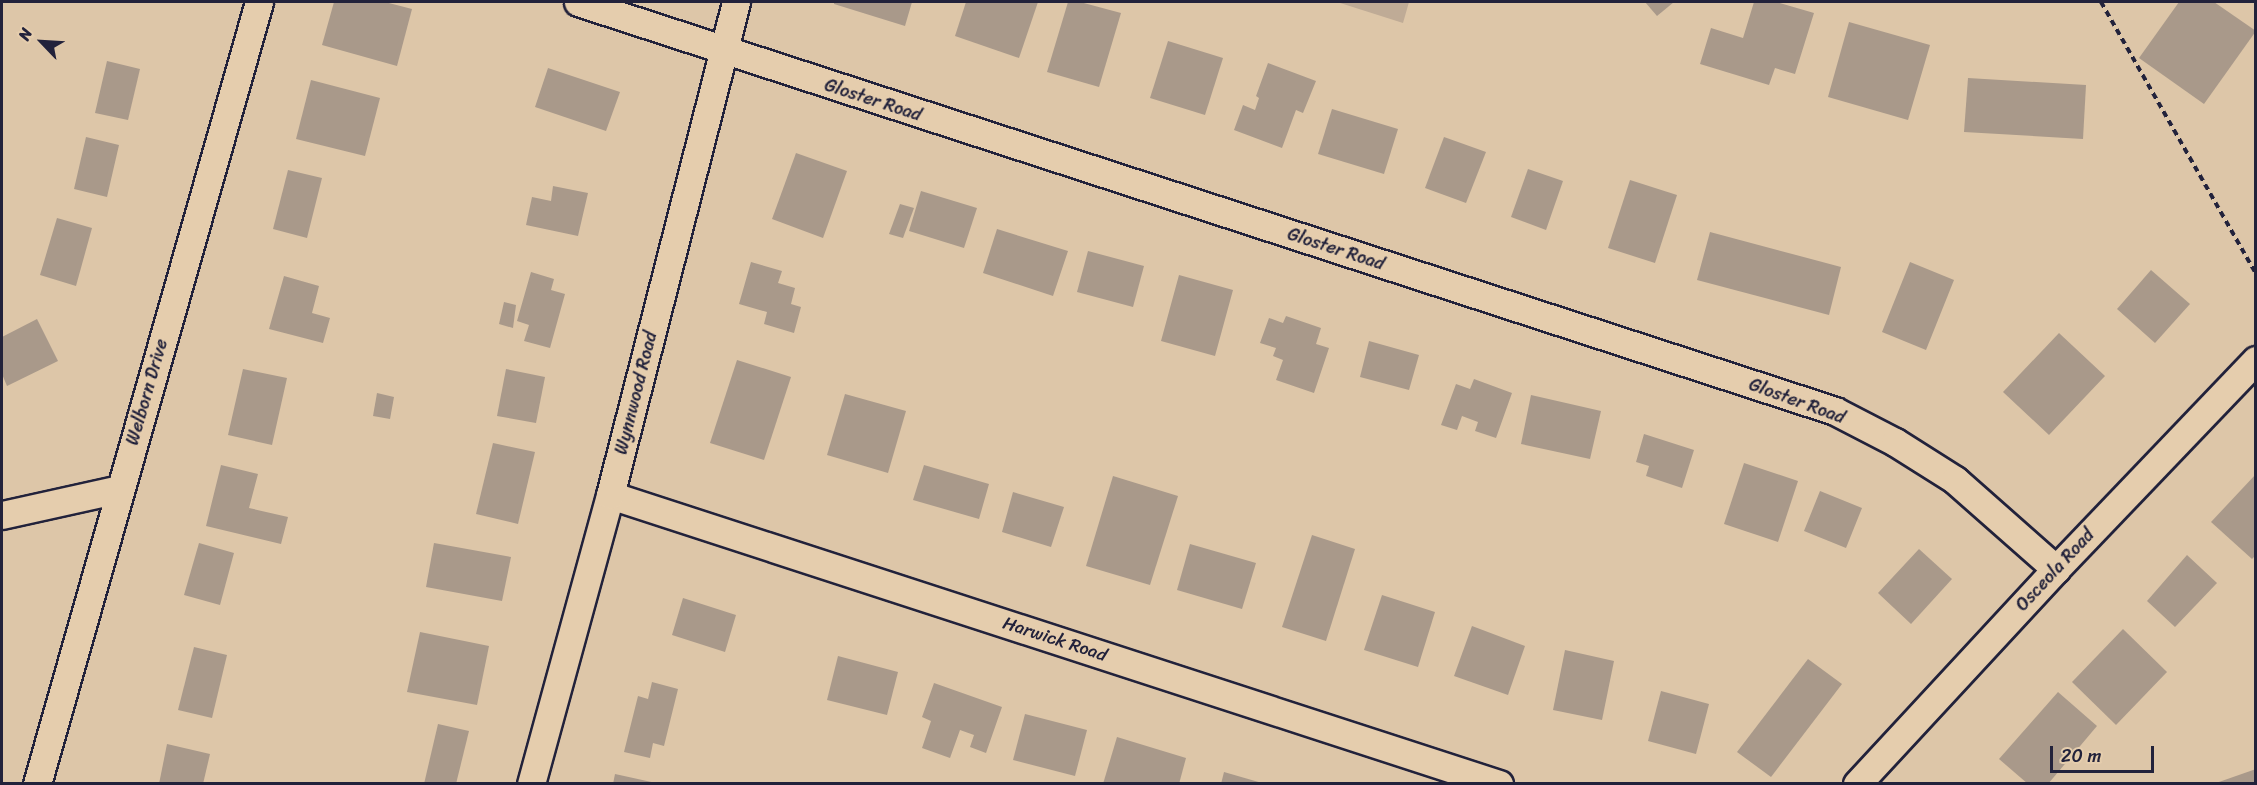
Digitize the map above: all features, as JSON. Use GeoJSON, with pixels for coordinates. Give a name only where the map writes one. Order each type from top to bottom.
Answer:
{"type":"FeatureCollection","features":[{"type":"Feature","properties":{"kind":"street","name":"Welborn Drive"},"geometry":{"type":"LineString","coordinates":[[37,783],[259,2]]}},
{"type":"Feature","properties":{"kind":"street","name":"Gloster Road"},"geometry":{"type":"LineString","coordinates":[[578,2],[1835,411],[1895,442],[1955,480],[2056,569]]}},
{"type":"Feature","properties":{"kind":"street","name":"Wynnwood Road"},"geometry":{"type":"LineString","coordinates":[[531,783],[610,495],[736,2]]}},
{"type":"Feature","properties":{"kind":"street","name":"Osceola Road"},"geometry":{"type":"LineString","coordinates":[[1857,783],[2056,569],[2256,360]]}},
{"type":"Feature","properties":{"kind":"street"},"geometry":{"type":"LineString","coordinates":[[2,515],[119,489]]}},
{"type":"Feature","properties":{"kind":"street","name":"Harwick Road"},"geometry":{"type":"LineString","coordinates":[[610,495],[1499,783]]}},
{"type":"Feature","properties":{"kind":"path"},"geometry":{"type":"LineString","coordinates":[[2101,2],[2256,274]]}},
{"type":"Feature","properties":{"kind":"shaded area"},"geometry":{"type":"Polygon","coordinates":[[[1337,2],[1409,2],[1403,23],[1337,2]]]}},
{"type":"Feature","properties":{"kind":"building"},"geometry":{"type":"Polygon","coordinates":[[[334,2],[385,2],[412,9],[397,66],[322,45],[334,2]]]}},
{"type":"Feature","properties":{"kind":"building"},"geometry":{"type":"Polygon","coordinates":[[[834,2],[912,2],[905,26],[834,4],[834,2]]]}},
{"type":"Feature","properties":{"kind":"building"},"geometry":{"type":"Polygon","coordinates":[[[966,2],[1038,2],[1019,58],[955,36],[966,2]]]}},
{"type":"Feature","properties":{"kind":"building"},"geometry":{"type":"Polygon","coordinates":[[[1068,2],[1080,2],[1121,13],[1099,87],[1047,72],[1068,2]]]}},
{"type":"Feature","properties":{"kind":"building"},"geometry":{"type":"Polygon","coordinates":[[[1645,2],[1674,2],[1657,16],[1645,2]]]}},
{"type":"Feature","properties":{"kind":"building"},"geometry":{"type":"Polygon","coordinates":[[[1754,2],[1776,2],[1814,13],[1795,74],[1775,68],[1769,85],[1700,64],[1711,28],[1743,38],[1754,2]]]}},
{"type":"Feature","properties":{"kind":"building"},"geometry":{"type":"Polygon","coordinates":[[[2179,2],[2214,2],[2256,31],[2204,104],[2139,58],[2179,2]]]}},
{"type":"Feature","properties":{"kind":"building"},"geometry":{"type":"Polygon","coordinates":[[[1849,22],[1930,45],[1908,120],[1828,97],[1849,22]]]}},
{"type":"Feature","properties":{"kind":"building"},"geometry":{"type":"Polygon","coordinates":[[[1168,41],[1223,58],[1205,115],[1150,98],[1168,41]]]}},
{"type":"Feature","properties":{"kind":"building"},"geometry":{"type":"Polygon","coordinates":[[[107,61],[140,69],[128,120],[95,113],[107,61]]]}},
{"type":"Feature","properties":{"kind":"building"},"geometry":{"type":"Polygon","coordinates":[[[1268,63],[1316,81],[1303,113],[1296,110],[1282,148],[1234,130],[1243,105],[1255,110],[1259,98],[1256,96],[1268,63]]]}},
{"type":"Feature","properties":{"kind":"building"},"geometry":{"type":"Polygon","coordinates":[[[548,68],[620,92],[606,131],[535,107],[548,68]]]}},
{"type":"Feature","properties":{"kind":"building"},"geometry":{"type":"Polygon","coordinates":[[[1968,78],[2086,85],[2083,139],[1964,132],[1968,78]]]}},
{"type":"Feature","properties":{"kind":"building"},"geometry":{"type":"Polygon","coordinates":[[[311,80],[380,98],[365,156],[296,139],[311,80]]]}},
{"type":"Feature","properties":{"kind":"building"},"geometry":{"type":"Polygon","coordinates":[[[1332,109],[1398,129],[1384,174],[1318,154],[1332,109]]]}},
{"type":"Feature","properties":{"kind":"building"},"geometry":{"type":"Polygon","coordinates":[[[86,137],[119,145],[107,197],[74,189],[86,137]]]}},
{"type":"Feature","properties":{"kind":"building"},"geometry":{"type":"Polygon","coordinates":[[[1444,137],[1486,152],[1466,203],[1425,188],[1444,137]]]}},
{"type":"Feature","properties":{"kind":"building"},"geometry":{"type":"Polygon","coordinates":[[[796,153],[847,171],[823,238],[772,219],[796,153]]]}},
{"type":"Feature","properties":{"kind":"building"},"geometry":{"type":"Polygon","coordinates":[[[1528,169],[1563,181],[1546,230],[1511,217],[1528,169]]]}},
{"type":"Feature","properties":{"kind":"building"},"geometry":{"type":"Polygon","coordinates":[[[288,170],[322,178],[307,238],[273,229],[288,170]]]}},
{"type":"Feature","properties":{"kind":"building"},"geometry":{"type":"Polygon","coordinates":[[[1630,180],[1677,195],[1655,263],[1608,248],[1630,180]]]}},
{"type":"Feature","properties":{"kind":"building"},"geometry":{"type":"Polygon","coordinates":[[[553,186],[588,193],[578,236],[526,225],[532,197],[551,201],[553,186]]]}},
{"type":"Feature","properties":{"kind":"building"},"geometry":{"type":"Polygon","coordinates":[[[921,191],[977,208],[964,248],[909,231],[921,191]]]}},
{"type":"Feature","properties":{"kind":"building"},"geometry":{"type":"Polygon","coordinates":[[[900,204],[914,208],[903,238],[889,234],[900,204]]]}},
{"type":"Feature","properties":{"kind":"building"},"geometry":{"type":"Polygon","coordinates":[[[57,218],[92,228],[76,286],[40,275],[57,218]]]}},
{"type":"Feature","properties":{"kind":"building"},"geometry":{"type":"Polygon","coordinates":[[[997,229],[1068,251],[1053,296],[983,273],[997,229]]]}},
{"type":"Feature","properties":{"kind":"building"},"geometry":{"type":"Polygon","coordinates":[[[1710,232],[1841,267],[1829,315],[1697,280],[1710,232]]]}},
{"type":"Feature","properties":{"kind":"building"},"geometry":{"type":"Polygon","coordinates":[[[1088,251],[1144,266],[1133,307],[1077,292],[1088,251]]]}},
{"type":"Feature","properties":{"kind":"building"},"geometry":{"type":"Polygon","coordinates":[[[751,262],[782,271],[778,283],[795,288],[791,304],[801,307],[794,333],[764,324],[767,312],[739,304],[751,262]]]}},
{"type":"Feature","properties":{"kind":"building"},"geometry":{"type":"Polygon","coordinates":[[[1910,262],[1954,280],[1926,350],[1882,332],[1910,262]]]}},
{"type":"Feature","properties":{"kind":"building"},"geometry":{"type":"Polygon","coordinates":[[[2151,270],[2190,304],[2155,343],[2117,309],[2151,270]]]}},
{"type":"Feature","properties":{"kind":"building"},"geometry":{"type":"Polygon","coordinates":[[[531,272],[554,279],[551,290],[565,294],[550,348],[524,341],[529,325],[517,321],[531,272]]]}},
{"type":"Feature","properties":{"kind":"building"},"geometry":{"type":"Polygon","coordinates":[[[1179,275],[1233,290],[1215,356],[1161,341],[1179,275]]]}},
{"type":"Feature","properties":{"kind":"building"},"geometry":{"type":"Polygon","coordinates":[[[284,276],[319,286],[312,313],[330,318],[323,343],[269,329],[284,276]]]}},
{"type":"Feature","properties":{"kind":"building"},"geometry":{"type":"Polygon","coordinates":[[[504,302],[516,305],[513,328],[499,324],[504,302]]]}},
{"type":"Feature","properties":{"kind":"building"},"geometry":{"type":"Polygon","coordinates":[[[1286,316],[1321,328],[1316,344],[1329,348],[1314,393],[1276,380],[1283,360],[1273,356],[1276,348],[1260,343],[1269,318],[1283,323],[1286,316]]]}},
{"type":"Feature","properties":{"kind":"building"},"geometry":{"type":"Polygon","coordinates":[[[37,319],[58,361],[7,386],[2,374],[2,337],[37,319]]]}},
{"type":"Feature","properties":{"kind":"building"},"geometry":{"type":"Polygon","coordinates":[[[2059,333],[2105,376],[2049,435],[2003,392],[2059,333]]]}},
{"type":"Feature","properties":{"kind":"building"},"geometry":{"type":"Polygon","coordinates":[[[1369,341],[1419,355],[1409,390],[1360,377],[1369,341]]]}},
{"type":"Feature","properties":{"kind":"building"},"geometry":{"type":"Polygon","coordinates":[[[737,360],[791,377],[764,460],[710,443],[737,360]]]}},
{"type":"Feature","properties":{"kind":"building"},"geometry":{"type":"Polygon","coordinates":[[[243,369],[287,378],[272,445],[228,435],[243,369]]]}},
{"type":"Feature","properties":{"kind":"building"},"geometry":{"type":"Polygon","coordinates":[[[506,369],[545,377],[536,423],[497,416],[506,369]]]}},
{"type":"Feature","properties":{"kind":"building"},"geometry":{"type":"Polygon","coordinates":[[[1474,379],[1512,393],[1496,438],[1475,431],[1478,422],[1462,416],[1457,430],[1441,425],[1456,384],[1470,389],[1474,379]]]}},
{"type":"Feature","properties":{"kind":"building"},"geometry":{"type":"Polygon","coordinates":[[[377,393],[394,397],[390,419],[373,416],[377,393]]]}},
{"type":"Feature","properties":{"kind":"building"},"geometry":{"type":"Polygon","coordinates":[[[845,394],[906,411],[888,473],[827,455],[845,394]]]}},
{"type":"Feature","properties":{"kind":"building"},"geometry":{"type":"Polygon","coordinates":[[[1531,395],[1601,411],[1590,459],[1521,444],[1531,395]]]}},
{"type":"Feature","properties":{"kind":"building"},"geometry":{"type":"Polygon","coordinates":[[[1644,434],[1694,450],[1682,488],[1646,476],[1649,466],[1636,462],[1644,434]]]}},
{"type":"Feature","properties":{"kind":"building"},"geometry":{"type":"Polygon","coordinates":[[[493,443],[535,452],[518,524],[476,514],[493,443]]]}},
{"type":"Feature","properties":{"kind":"building"},"geometry":{"type":"Polygon","coordinates":[[[1744,463],[1798,481],[1778,542],[1724,524],[1744,463]]]}},
{"type":"Feature","properties":{"kind":"building"},"geometry":{"type":"Polygon","coordinates":[[[221,465],[258,474],[249,508],[288,517],[281,544],[206,526],[221,465]]]}},
{"type":"Feature","properties":{"kind":"building"},"geometry":{"type":"Polygon","coordinates":[[[924,465],[989,484],[979,519],[913,500],[924,465]]]}},
{"type":"Feature","properties":{"kind":"building"},"geometry":{"type":"Polygon","coordinates":[[[2256,474],[2256,555],[2252,559],[2211,522],[2256,474]]]}},
{"type":"Feature","properties":{"kind":"building"},"geometry":{"type":"Polygon","coordinates":[[[1113,476],[1178,496],[1150,585],[1086,566],[1113,476]]]}},
{"type":"Feature","properties":{"kind":"building"},"geometry":{"type":"Polygon","coordinates":[[[1820,491],[1862,508],[1846,548],[1804,531],[1820,491]]]}},
{"type":"Feature","properties":{"kind":"building"},"geometry":{"type":"Polygon","coordinates":[[[1013,492],[1064,507],[1051,547],[1002,532],[1013,492]]]}},
{"type":"Feature","properties":{"kind":"building"},"geometry":{"type":"Polygon","coordinates":[[[1312,535],[1355,549],[1326,641],[1282,627],[1312,535]]]}},
{"type":"Feature","properties":{"kind":"building"},"geometry":{"type":"Polygon","coordinates":[[[199,543],[234,553],[220,605],[184,595],[199,543]]]}},
{"type":"Feature","properties":{"kind":"building"},"geometry":{"type":"Polygon","coordinates":[[[434,543],[511,557],[502,601],[426,587],[434,543]]]}},
{"type":"Feature","properties":{"kind":"building"},"geometry":{"type":"Polygon","coordinates":[[[1190,544],[1256,563],[1242,609],[1177,590],[1190,544]]]}},
{"type":"Feature","properties":{"kind":"building"},"geometry":{"type":"Polygon","coordinates":[[[1919,549],[1952,579],[1911,624],[1878,593],[1919,549]]]}},
{"type":"Feature","properties":{"kind":"building"},"geometry":{"type":"Polygon","coordinates":[[[2187,555],[2217,583],[2175,627],[2147,601],[2187,555]]]}},
{"type":"Feature","properties":{"kind":"building"},"geometry":{"type":"Polygon","coordinates":[[[1382,595],[1435,612],[1418,667],[1364,650],[1382,595]]]}},
{"type":"Feature","properties":{"kind":"building"},"geometry":{"type":"Polygon","coordinates":[[[683,598],[736,615],[725,652],[672,635],[683,598]]]}},
{"type":"Feature","properties":{"kind":"building"},"geometry":{"type":"Polygon","coordinates":[[[1472,626],[1525,646],[1508,695],[1454,676],[1472,626]]]}},
{"type":"Feature","properties":{"kind":"building"},"geometry":{"type":"Polygon","coordinates":[[[2123,629],[2167,672],[2116,725],[2072,682],[2123,629]]]}},
{"type":"Feature","properties":{"kind":"building"},"geometry":{"type":"Polygon","coordinates":[[[420,632],[489,646],[477,705],[407,692],[420,632]]]}},
{"type":"Feature","properties":{"kind":"building"},"geometry":{"type":"Polygon","coordinates":[[[194,647],[227,655],[212,718],[178,710],[194,647]]]}},
{"type":"Feature","properties":{"kind":"building"},"geometry":{"type":"Polygon","coordinates":[[[1565,650],[1614,661],[1602,720],[1553,710],[1565,650]]]}},
{"type":"Feature","properties":{"kind":"building"},"geometry":{"type":"Polygon","coordinates":[[[838,656],[898,672],[887,715],[827,700],[838,656]]]}},
{"type":"Feature","properties":{"kind":"building"},"geometry":{"type":"Polygon","coordinates":[[[1808,659],[1842,684],[1771,777],[1737,752],[1808,659]]]}},
{"type":"Feature","properties":{"kind":"building"},"geometry":{"type":"Polygon","coordinates":[[[652,682],[678,689],[664,746],[653,743],[650,758],[624,752],[638,696],[648,699],[652,682]]]}},
{"type":"Feature","properties":{"kind":"building"},"geometry":{"type":"Polygon","coordinates":[[[934,683],[1002,707],[986,753],[970,747],[974,735],[960,730],[950,758],[922,748],[931,721],[922,717],[934,683]]]}},
{"type":"Feature","properties":{"kind":"building"},"geometry":{"type":"Polygon","coordinates":[[[1661,691],[1709,704],[1696,754],[1648,741],[1661,691]]]}},
{"type":"Feature","properties":{"kind":"building"},"geometry":{"type":"Polygon","coordinates":[[[2058,692],[2097,726],[2048,784],[2028,784],[1999,759],[2058,692]]]}},
{"type":"Feature","properties":{"kind":"building"},"geometry":{"type":"Polygon","coordinates":[[[1025,714],[1087,730],[1075,776],[1013,760],[1025,714]]]}},
{"type":"Feature","properties":{"kind":"building"},"geometry":{"type":"Polygon","coordinates":[[[438,724],[469,731],[456,784],[424,784],[438,724]]]}},
{"type":"Feature","properties":{"kind":"building"},"geometry":{"type":"Polygon","coordinates":[[[1117,737],[1186,758],[1179,784],[1103,784],[1117,737]]]}},
{"type":"Feature","properties":{"kind":"building"},"geometry":{"type":"Polygon","coordinates":[[[167,744],[210,754],[203,784],[159,784],[167,744]]]}},
{"type":"Feature","properties":{"kind":"building"},"geometry":{"type":"Polygon","coordinates":[[[2256,769],[2256,784],[2216,784],[2216,783],[2256,769]]]}},
{"type":"Feature","properties":{"kind":"building"},"geometry":{"type":"Polygon","coordinates":[[[1224,772],[1262,783],[1221,784],[1224,772]]]}},
{"type":"Feature","properties":{"kind":"building"},"geometry":{"type":"Polygon","coordinates":[[[615,774],[656,783],[656,784],[613,784],[615,774]]]}}]}
